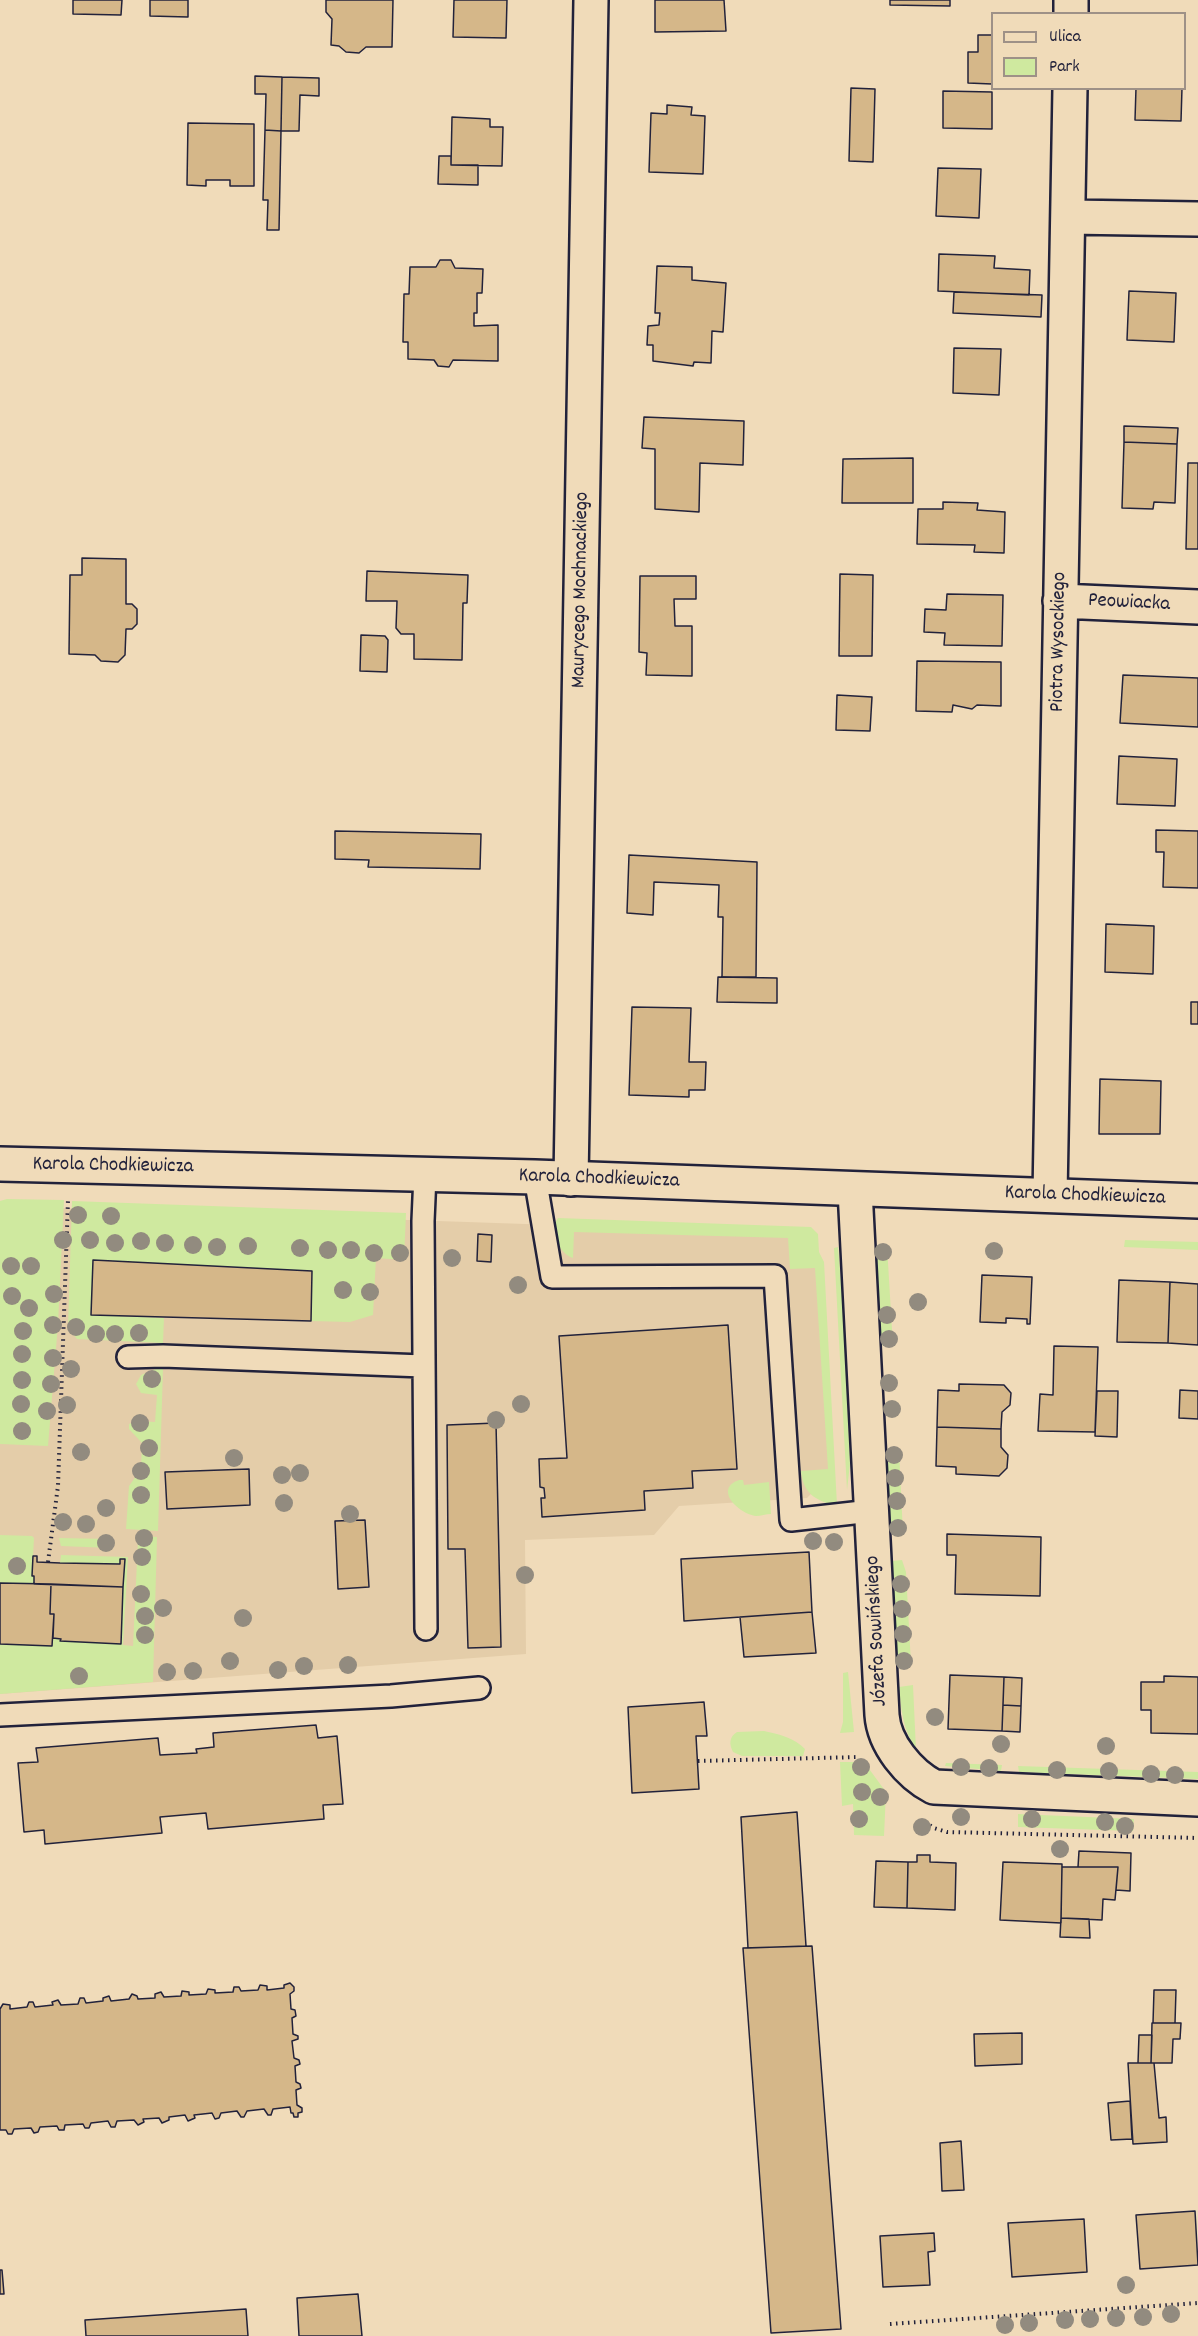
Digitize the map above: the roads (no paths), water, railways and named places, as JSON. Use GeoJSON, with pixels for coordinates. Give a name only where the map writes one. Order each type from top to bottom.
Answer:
{"type":"FeatureCollection","features":[{"type":"Feature","properties":{"kind":"street","name":"Maurycego Mochnackiego"},"geometry":{"type":"LineString","coordinates":[[571,1179],[591,0]]}},
{"type":"Feature","properties":{"kind":"street","name":"Piotra Wysockiego"},"geometry":{"type":"LineString","coordinates":[[1050,1195],[1070,90]]}},
{"type":"Feature","properties":{"kind":"street"},"geometry":{"type":"LineString","coordinates":[[1069,217],[1198,219]]}},
{"type":"Feature","properties":{"kind":"street","name":"Peowiacka"},"geometry":{"type":"LineString","coordinates":[[1060,601],[1198,607]]}},
{"type":"Feature","properties":{"kind":"street","name":"Karola Chodkiewicza"},"geometry":{"type":"LineString","coordinates":[[0,1164],[536,1177],[1198,1201]]}},
{"type":"Feature","properties":{"kind":"street","name":"Józefa Sowińskiego"},"geometry":{"type":"LineString","coordinates":[[855,1190],[882,1722],[901,1760],[912,1773],[934,1787],[1198,1799]]}},
{"type":"Feature","properties":{"kind":"lane"},"geometry":{"type":"LineString","coordinates":[[425,1175],[423,1366],[426,1629]]}},
{"type":"Feature","properties":{"kind":"lane"},"geometry":{"type":"LineString","coordinates":[[536,1177],[552,1277],[775,1276],[791,1520],[871,1511]]}},
{"type":"Feature","properties":{"kind":"lane"},"geometry":{"type":"LineString","coordinates":[[128,1357],[163,1356],[423,1366]]}},
{"type":"Feature","properties":{"kind":"lane"},"geometry":{"type":"LineString","coordinates":[[0,1715],[391,1696],[479,1688]]}}]}
